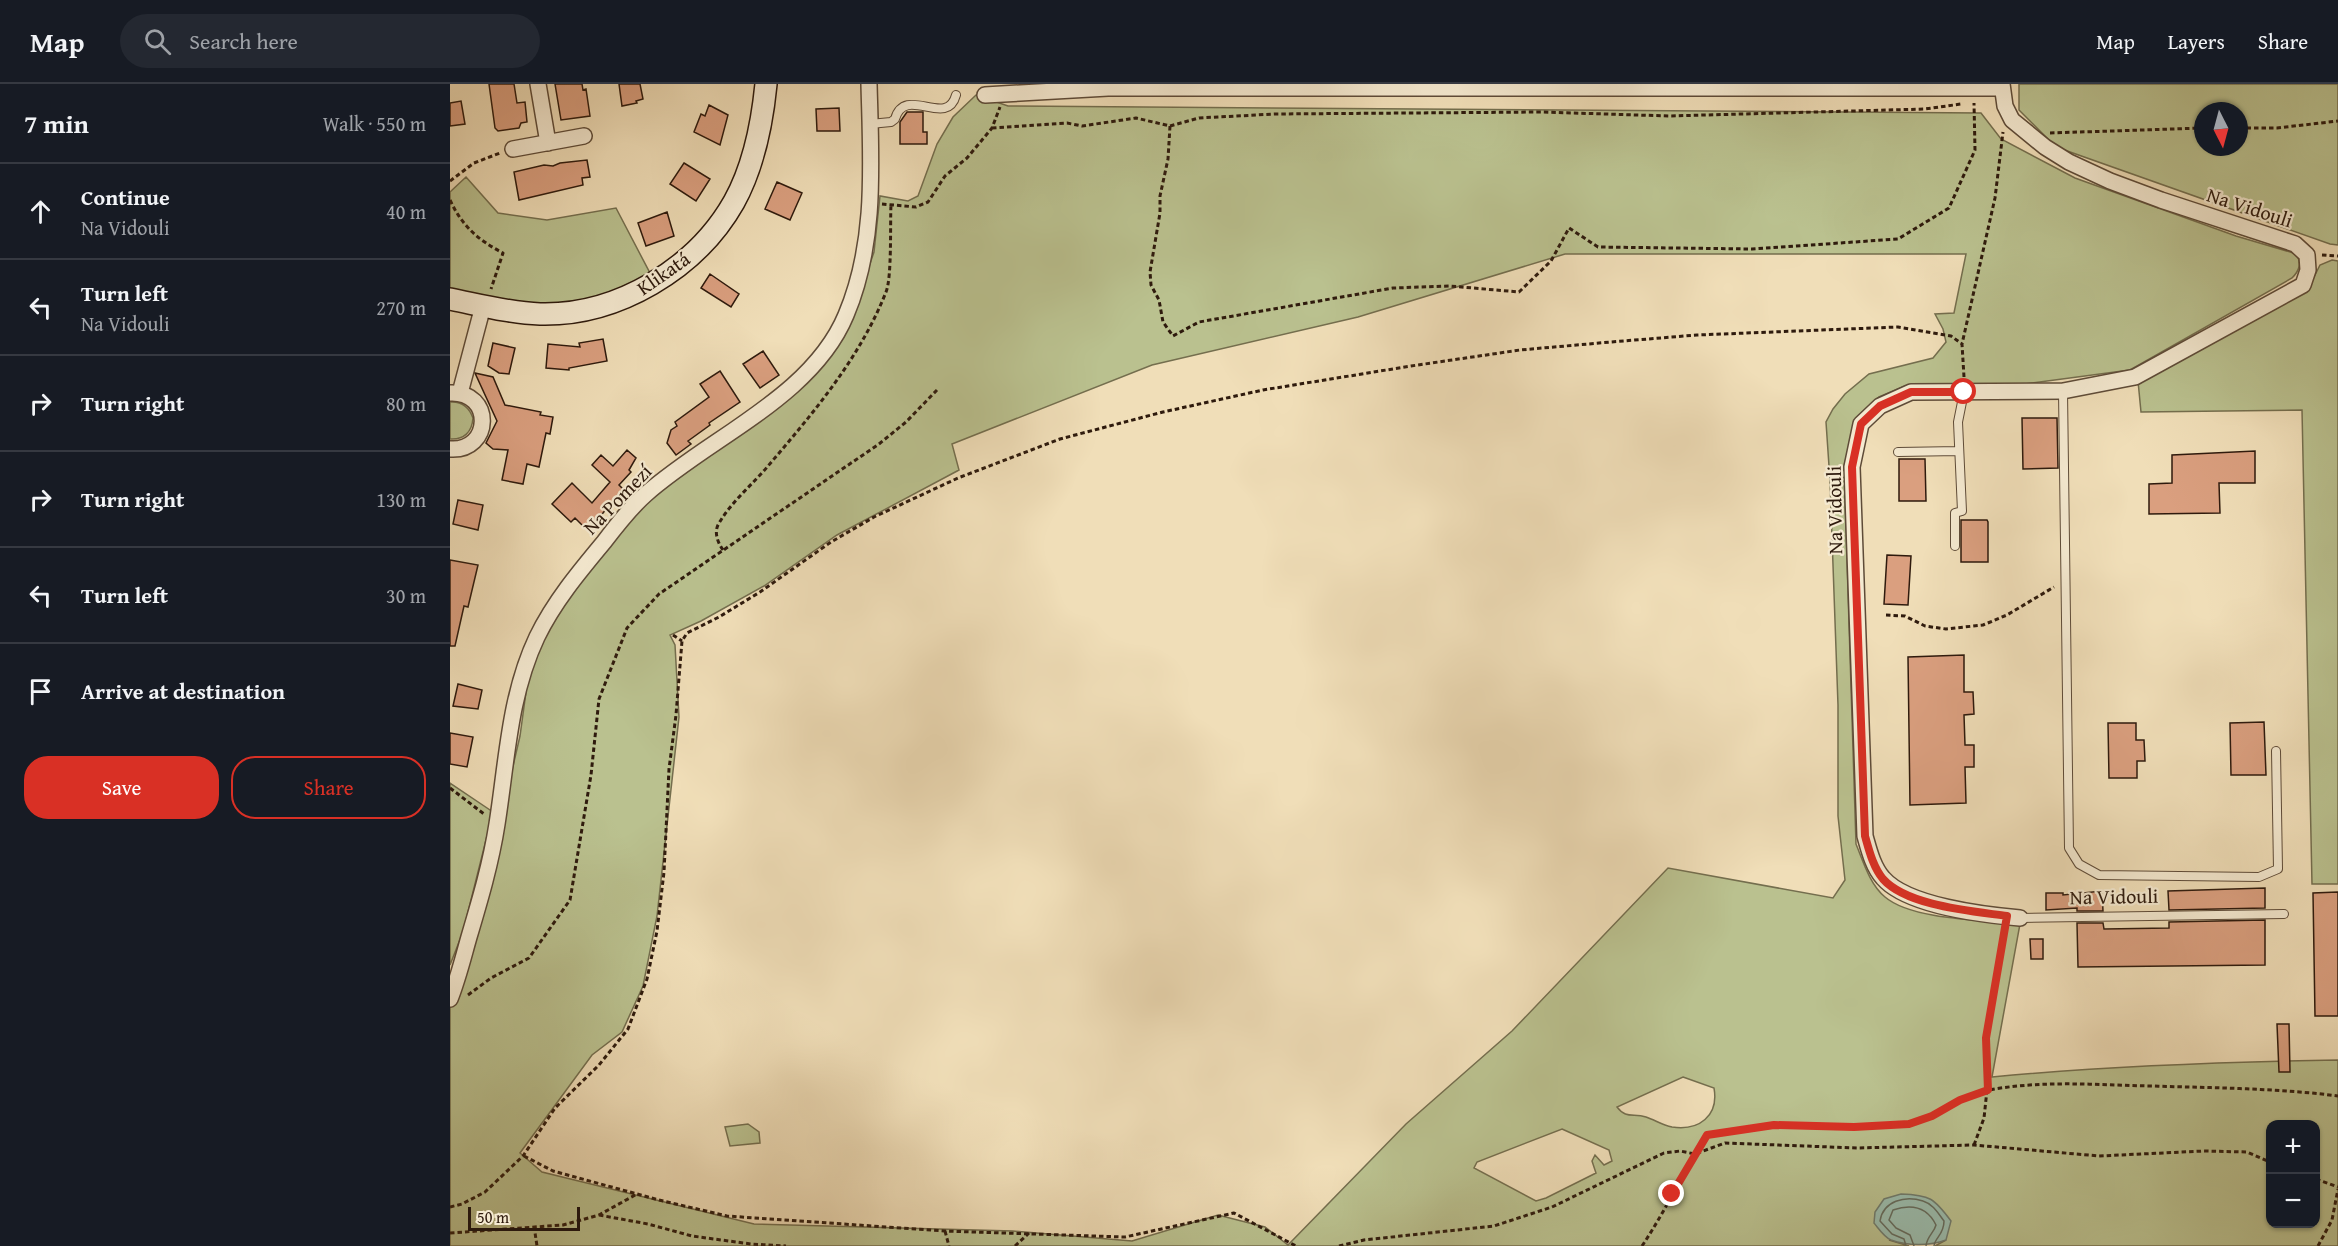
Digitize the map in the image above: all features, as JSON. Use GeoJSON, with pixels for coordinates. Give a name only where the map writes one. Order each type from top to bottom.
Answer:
{"type":"FeatureCollection","features":[{"type":"Feature","properties":{"kind":"street"},"geometry":{"type":"LineString","coordinates":[[538,84],[548,142]]}},
{"type":"Feature","properties":{"kind":"street","name":"Klikatá"},"geometry":{"type":"LineString","coordinates":[[450,299],[486,301],[540,314],[587,308],[634,294],[658,280],[696,249],[717,227],[733,203],[742,185],[758,137],[766,84]]}},
{"type":"Feature","properties":{"kind":"street","name":"Na Pomezí"},"geometry":{"type":"LineString","coordinates":[[450,999],[489,869],[512,715],[522,675],[536,639],[553,607],[617,525],[646,494],[756,414],[822,358],[846,316],[858,282],[866,247],[870,203],[869,84]]}},
{"type":"Feature","properties":{"kind":"street"},"geometry":{"type":"LineString","coordinates":[[985,95],[1108,88],[2001,86],[2005,106],[2012,120]]}},
{"type":"Feature","properties":{"kind":"street","name":"Na Vidouli"},"geometry":{"type":"LineString","coordinates":[[2012,120],[2069,162],[2110,181],[2295,244],[2307,255],[2308,270],[2303,285],[2134,377],[2063,391],[1911,392],[1880,406],[1861,424],[1852,467],[1865,836],[1871,857],[1883,879],[1903,892],[1929,903],[2014,917]]}},
{"type":"Feature","properties":{"kind":"street"},"geometry":{"type":"LineString","coordinates":[[513,148],[584,136]]}},
{"type":"Feature","properties":{"kind":"street"},"geometry":{"type":"LineString","coordinates":[[450,449],[465,447],[473,442],[482,427],[481,410],[469,396],[455,393],[486,301]]}},
{"type":"Feature","properties":{"kind":"lane"},"geometry":{"type":"LineString","coordinates":[[938,101],[941,105],[947,105],[952,103],[956,95]]}},
{"type":"Feature","properties":{"kind":"lane"},"geometry":{"type":"LineString","coordinates":[[870,124],[891,122],[895,119],[897,105],[901,99]]}},
{"type":"Feature","properties":{"kind":"lane"},"geometry":{"type":"LineString","coordinates":[[2063,391],[2069,848],[2079,864],[2099,875],[2259,877],[2278,869],[2276,751]]}},
{"type":"Feature","properties":{"kind":"lane"},"geometry":{"type":"LineString","coordinates":[[1955,546],[1955,513],[1962,511],[1958,422],[1964,392]]}},
{"type":"Feature","properties":{"kind":"lane"},"geometry":{"type":"LineString","coordinates":[[1898,452],[1959,451]]}},
{"type":"Feature","properties":{"kind":"lane","name":"Na Vidouli"},"geometry":{"type":"LineString","coordinates":[[2014,917],[2284,914]]}},
{"type":"Feature","properties":{"kind":"path"},"geometry":{"type":"LineString","coordinates":[[992,128],[1068,123],[1082,126],[1136,118],[1170,126],[1199,118],[1275,114],[1542,112],[1669,116],[1925,109],[1974,103],[2001,86]]}},
{"type":"Feature","properties":{"kind":"path"},"geometry":{"type":"LineString","coordinates":[[870,203],[916,207],[928,202],[945,176],[967,158],[992,128],[1005,94]]}},
{"type":"Feature","properties":{"kind":"path"},"geometry":{"type":"LineString","coordinates":[[1170,126],[1168,159],[1160,196],[1160,213],[1150,272],[1151,285],[1159,300],[1163,322],[1173,336],[1199,322],[1393,288],[1450,286],[1519,292],[1551,261],[1569,228],[1598,246],[1752,249],[1898,239],[1949,208],[1975,150],[1974,103]]}},
{"type":"Feature","properties":{"kind":"path"},"geometry":{"type":"LineString","coordinates":[[1963,359],[1962,344],[1995,198],[2003,125],[2012,120]]}},
{"type":"Feature","properties":{"kind":"path"},"geometry":{"type":"LineString","coordinates":[[2248,128],[2277,128],[2338,121]]}},
{"type":"Feature","properties":{"kind":"path"},"geometry":{"type":"LineString","coordinates":[[2030,135],[2194,128]]}},
{"type":"Feature","properties":{"kind":"path"},"geometry":{"type":"LineString","coordinates":[[450,181],[474,163],[491,157]]}},
{"type":"Feature","properties":{"kind":"path"},"geometry":{"type":"LineString","coordinates":[[450,200],[457,214],[480,241],[503,253],[486,301]]}},
{"type":"Feature","properties":{"kind":"path"},"geometry":{"type":"LineString","coordinates":[[723,550],[717,542],[716,528],[727,511],[755,482],[819,406],[854,355],[888,289],[891,205]]}},
{"type":"Feature","properties":{"kind":"path"},"geometry":{"type":"LineString","coordinates":[[450,1206],[462,1204],[485,1192],[523,1156],[555,1108],[599,1065],[628,1029],[647,979],[657,931],[664,872],[669,769],[682,641],[687,633],[719,618],[831,542],[874,517],[958,478],[1059,440],[1163,412],[1263,390],[1520,350],[1697,334],[1898,327],[1951,336],[1962,344]]}},
{"type":"Feature","properties":{"kind":"path"},"geometry":{"type":"LineString","coordinates":[[466,997],[491,978],[529,958],[570,900],[591,775],[599,699],[627,628],[659,594],[879,444],[906,422],[937,390]]}},
{"type":"Feature","properties":{"kind":"path"},"geometry":{"type":"LineString","coordinates":[[1887,615],[1905,616],[1925,626],[1946,629],[1983,625],[2007,615],[2066,580]]}},
{"type":"Feature","properties":{"kind":"path"},"geometry":{"type":"LineString","coordinates":[[673,635],[682,641]]}},
{"type":"Feature","properties":{"kind":"path"},"geometry":{"type":"LineString","coordinates":[[450,788],[497,825]]}},
{"type":"Feature","properties":{"kind":"path"},"geometry":{"type":"LineString","coordinates":[[1974,1145],[1984,1118],[1988,1090],[1986,1038],[2014,917]]}},
{"type":"Feature","properties":{"kind":"path"},"geometry":{"type":"LineString","coordinates":[[1642,1246],[1707,1135],[1718,1132],[1774,1125],[1854,1127],[1909,1124],[1932,1116],[1960,1100],[1988,1090],[2048,1083],[2294,1090],[2338,1096]]}},
{"type":"Feature","properties":{"kind":"path"},"geometry":{"type":"LineString","coordinates":[[1339,1246],[1364,1240],[1494,1226],[1552,1208],[1664,1153],[1680,1150],[1695,1154],[1725,1143],[1857,1148],[1974,1145],[2099,1156],[2204,1151],[2247,1152],[2266,1160]]}},
{"type":"Feature","properties":{"kind":"path"},"geometry":{"type":"LineString","coordinates":[[523,1156],[553,1171],[727,1216],[945,1230],[1125,1237],[1234,1213],[1296,1246]]}},
{"type":"Feature","properties":{"kind":"path"},"geometry":{"type":"LineString","coordinates":[[2318,1246],[2332,1220],[2338,1188],[2320,1181]]}},
{"type":"Feature","properties":{"kind":"path"},"geometry":{"type":"LineString","coordinates":[[450,1233],[563,1225],[599,1215],[639,1193]]}},
{"type":"Feature","properties":{"kind":"path"},"geometry":{"type":"LineString","coordinates":[[599,1215],[648,1224],[692,1236],[786,1246]]}},
{"type":"Feature","properties":{"kind":"path"},"geometry":{"type":"LineString","coordinates":[[534,1226],[537,1246]]}},
{"type":"Feature","properties":{"kind":"path"},"geometry":{"type":"LineString","coordinates":[[945,1230],[949,1246]]}},
{"type":"Feature","properties":{"kind":"path"},"geometry":{"type":"LineString","coordinates":[[1015,1246],[1029,1233]]}},
{"type":"Feature","properties":{"kind":"green space"},"geometry":{"type":"Polygon","coordinates":[[[2019,84],[2338,84],[2338,245],[2330,244],[2056,147],[2019,110],[2019,84]]]}},
{"type":"Feature","properties":{"kind":"green space"},"geometry":{"type":"Polygon","coordinates":[[[976,95],[1008,106],[1981,113],[2001,139],[2075,178],[2236,236],[2297,254],[2299,267],[2292,278],[2130,370],[1964,392],[1941,384],[1905,386],[1879,397],[1856,418],[1844,466],[1856,844],[1875,886],[1897,905],[1949,918],[2020,924],[1992,1077],[2165,1065],[2338,1060],[2338,1246],[1935,1246],[1946,1240],[1889,1240],[1909,1246],[450,1246],[450,1004],[510,779],[520,736],[529,670],[550,625],[564,602],[632,517],[658,493],[766,415],[817,372],[850,322],[874,252],[880,196],[908,201],[918,196],[937,144],[953,117],[976,95]],[[1565,254],[1358,317],[1152,365],[952,444],[959,470],[837,535],[764,586],[701,621],[670,635],[675,645],[679,717],[657,916],[643,986],[622,1032],[592,1055],[520,1153],[542,1172],[754,1224],[1013,1231],[1132,1241],[1218,1215],[1265,1227],[1288,1245],[1406,1124],[1512,1031],[1668,868],[1833,898],[1845,880],[1838,816],[1838,705],[1826,422],[1845,394],[1869,374],[1933,358],[1946,342],[1943,329],[1935,314],[1954,313],[1966,254],[1565,254]],[[1683,1077],[1617,1107],[1627,1114],[1646,1117],[1672,1127],[1691,1127],[1698,1124],[1710,1114],[1715,1098],[1714,1088],[1683,1077]],[[1562,1129],[1477,1162],[1474,1168],[1536,1201],[1596,1173],[1592,1161],[1595,1155],[1604,1165],[1612,1161],[1609,1150],[1562,1129]]]}},
{"type":"Feature","properties":{"kind":"green space"},"geometry":{"type":"Polygon","coordinates":[[[466,177],[498,213],[547,220],[616,208],[651,275],[605,296],[563,303],[517,306],[450,289],[450,192],[466,177]]]}},
{"type":"Feature","properties":{"kind":"green space"},"geometry":{"type":"Polygon","coordinates":[[[2332,260],[2338,261],[2338,884],[2312,884],[2302,410],[2141,412],[2138,381],[2307,291],[2320,265],[2332,260]]]}},
{"type":"Feature","properties":{"kind":"green space"},"geometry":{"type":"Polygon","coordinates":[[[450,402],[464,406],[473,418],[469,431],[459,438],[450,439],[450,402]]]}},
{"type":"Feature","properties":{"kind":"green space"},"geometry":{"type":"Polygon","coordinates":[[[450,783],[493,812],[463,932],[450,965],[450,783]]]}},
{"type":"Feature","properties":{"kind":"green space"},"geometry":{"type":"Polygon","coordinates":[[[748,1124],[759,1132],[760,1143],[730,1146],[725,1127],[748,1124]]]}},
{"type":"Feature","properties":{"kind":"water"},"geometry":{"type":"Polygon","coordinates":[[[1901,1194],[1919,1195],[1931,1199],[1940,1207],[1951,1221],[1946,1240],[1911,1244],[1891,1240],[1884,1235],[1874,1223],[1875,1212],[1884,1199],[1901,1194]]]}},
{"type":"Feature","properties":{"kind":"building"},"geometry":{"type":"Polygon","coordinates":[[[489,84],[514,84],[517,103],[525,102],[527,122],[521,123],[519,128],[498,131],[495,128],[489,84]]]}},
{"type":"Feature","properties":{"kind":"building"},"geometry":{"type":"Polygon","coordinates":[[[555,84],[582,84],[583,90],[586,89],[590,116],[561,120],[555,84]]]}},
{"type":"Feature","properties":{"kind":"building"},"geometry":{"type":"Polygon","coordinates":[[[619,84],[640,84],[643,99],[636,101],[637,103],[622,106],[619,84]]]}},
{"type":"Feature","properties":{"kind":"building"},"geometry":{"type":"Polygon","coordinates":[[[461,101],[465,124],[450,126],[450,103],[461,101]]]}},
{"type":"Feature","properties":{"kind":"building"},"geometry":{"type":"Polygon","coordinates":[[[709,105],[728,115],[720,145],[694,132],[701,114],[705,116],[709,105]]]}},
{"type":"Feature","properties":{"kind":"building"},"geometry":{"type":"Polygon","coordinates":[[[839,108],[840,131],[817,131],[816,109],[839,108]]]}},
{"type":"Feature","properties":{"kind":"building"},"geometry":{"type":"Polygon","coordinates":[[[907,112],[923,112],[923,132],[927,132],[927,144],[900,144],[900,122],[907,112]]]}},
{"type":"Feature","properties":{"kind":"building"},"geometry":{"type":"Polygon","coordinates":[[[587,160],[590,177],[582,178],[583,185],[519,200],[514,172],[544,165],[553,166],[587,160]]]}},
{"type":"Feature","properties":{"kind":"building"},"geometry":{"type":"Polygon","coordinates":[[[684,163],[710,179],[696,201],[670,184],[684,163]]]}},
{"type":"Feature","properties":{"kind":"building"},"geometry":{"type":"Polygon","coordinates":[[[777,182],[802,193],[790,220],[765,209],[777,182]]]}},
{"type":"Feature","properties":{"kind":"building"},"geometry":{"type":"Polygon","coordinates":[[[667,212],[674,236],[646,246],[638,223],[667,212]]]}},
{"type":"Feature","properties":{"kind":"building"},"geometry":{"type":"Polygon","coordinates":[[[710,274],[739,294],[731,307],[701,288],[710,274]]]}},
{"type":"Feature","properties":{"kind":"building"},"geometry":{"type":"Polygon","coordinates":[[[603,339],[607,361],[569,368],[569,370],[546,368],[548,344],[580,347],[579,343],[603,339]]]}},
{"type":"Feature","properties":{"kind":"building"},"geometry":{"type":"Polygon","coordinates":[[[493,343],[515,348],[509,374],[499,373],[488,366],[493,343]]]}},
{"type":"Feature","properties":{"kind":"building"},"geometry":{"type":"Polygon","coordinates":[[[763,351],[779,375],[760,388],[743,364],[763,351]]]}},
{"type":"Feature","properties":{"kind":"building"},"geometry":{"type":"Polygon","coordinates":[[[720,371],[740,402],[709,423],[710,425],[688,441],[691,444],[676,455],[667,443],[671,430],[677,426],[675,422],[709,397],[700,384],[720,371]]]}},
{"type":"Feature","properties":{"kind":"building"},"geometry":{"type":"Polygon","coordinates":[[[475,373],[493,377],[505,405],[541,412],[540,415],[553,417],[550,434],[546,433],[539,467],[527,464],[523,484],[502,480],[508,450],[493,449],[486,443],[497,421],[475,373]]]}},
{"type":"Feature","properties":{"kind":"building"},"geometry":{"type":"Polygon","coordinates":[[[2022,418],[2057,418],[2058,468],[2023,469],[2022,418]]]}},
{"type":"Feature","properties":{"kind":"building"},"geometry":{"type":"Polygon","coordinates":[[[627,450],[636,458],[629,470],[631,472],[619,485],[623,489],[588,531],[575,518],[571,522],[552,504],[572,483],[592,503],[610,482],[592,465],[601,455],[613,466],[627,450]]]}},
{"type":"Feature","properties":{"kind":"building"},"geometry":{"type":"Polygon","coordinates":[[[2255,451],[2255,483],[2219,483],[2220,513],[2149,514],[2149,484],[2172,483],[2172,455],[2255,451]]]}},
{"type":"Feature","properties":{"kind":"building"},"geometry":{"type":"Polygon","coordinates":[[[1899,459],[1925,459],[1926,501],[1899,501],[1899,459]]]}},
{"type":"Feature","properties":{"kind":"building"},"geometry":{"type":"Polygon","coordinates":[[[458,500],[483,505],[478,530],[453,524],[458,500]]]}},
{"type":"Feature","properties":{"kind":"building"},"geometry":{"type":"Polygon","coordinates":[[[1961,520],[1987,520],[1988,562],[1961,562],[1961,520]]]}},
{"type":"Feature","properties":{"kind":"building"},"geometry":{"type":"Polygon","coordinates":[[[1887,555],[1911,556],[1908,605],[1884,604],[1887,555]]]}},
{"type":"Feature","properties":{"kind":"building"},"geometry":{"type":"Polygon","coordinates":[[[450,560],[478,565],[468,607],[464,606],[455,646],[450,646],[450,560]]]}},
{"type":"Feature","properties":{"kind":"building"},"geometry":{"type":"Polygon","coordinates":[[[1964,655],[1964,692],[1973,692],[1974,714],[1964,715],[1965,745],[1974,745],[1974,767],[1965,767],[1966,803],[1910,805],[1908,657],[1964,655]]]}},
{"type":"Feature","properties":{"kind":"building"},"geometry":{"type":"Polygon","coordinates":[[[458,684],[482,690],[478,709],[453,706],[458,684]]]}},
{"type":"Feature","properties":{"kind":"building"},"geometry":{"type":"Polygon","coordinates":[[[2264,722],[2266,775],[2231,775],[2230,723],[2264,722]]]}},
{"type":"Feature","properties":{"kind":"building"},"geometry":{"type":"Polygon","coordinates":[[[2108,723],[2136,723],[2136,740],[2144,740],[2145,761],[2137,761],[2137,778],[2109,778],[2108,723]]]}},
{"type":"Feature","properties":{"kind":"building"},"geometry":{"type":"Polygon","coordinates":[[[450,733],[473,737],[467,767],[450,764],[450,733]]]}},
{"type":"Feature","properties":{"kind":"building"},"geometry":{"type":"Polygon","coordinates":[[[2265,888],[2265,908],[2169,910],[2168,891],[2265,888]]]}},
{"type":"Feature","properties":{"kind":"building"},"geometry":{"type":"Polygon","coordinates":[[[2102,891],[2103,911],[2077,911],[2077,908],[2046,910],[2046,893],[2063,893],[2063,895],[2102,891]]]}},
{"type":"Feature","properties":{"kind":"building"},"geometry":{"type":"Polygon","coordinates":[[[2338,892],[2338,1016],[2315,1016],[2313,893],[2338,892]]]}},
{"type":"Feature","properties":{"kind":"building"},"geometry":{"type":"Polygon","coordinates":[[[2265,920],[2265,965],[2078,967],[2077,923],[2103,923],[2104,929],[2169,928],[2169,922],[2265,920]]]}},
{"type":"Feature","properties":{"kind":"building"},"geometry":{"type":"Polygon","coordinates":[[[2030,939],[2043,939],[2043,959],[2031,959],[2030,939]]]}},
{"type":"Feature","properties":{"kind":"building"},"geometry":{"type":"Polygon","coordinates":[[[2277,1024],[2289,1024],[2290,1072],[2279,1072],[2277,1024]]]}},
{"type":"Feature","properties":{"kind":"route"},"geometry":{"type":"LineString","coordinates":[[1672,1194],[1707,1135],[1774,1125],[1854,1127],[1909,1124],[1946,1110],[1960,1100],[1988,1090],[1986,1038],[2007,916],[1929,903],[1903,892],[1883,879],[1871,857],[1865,836],[1852,467],[1861,424],[1880,406],[1911,392],[1964,392]]}}]}
